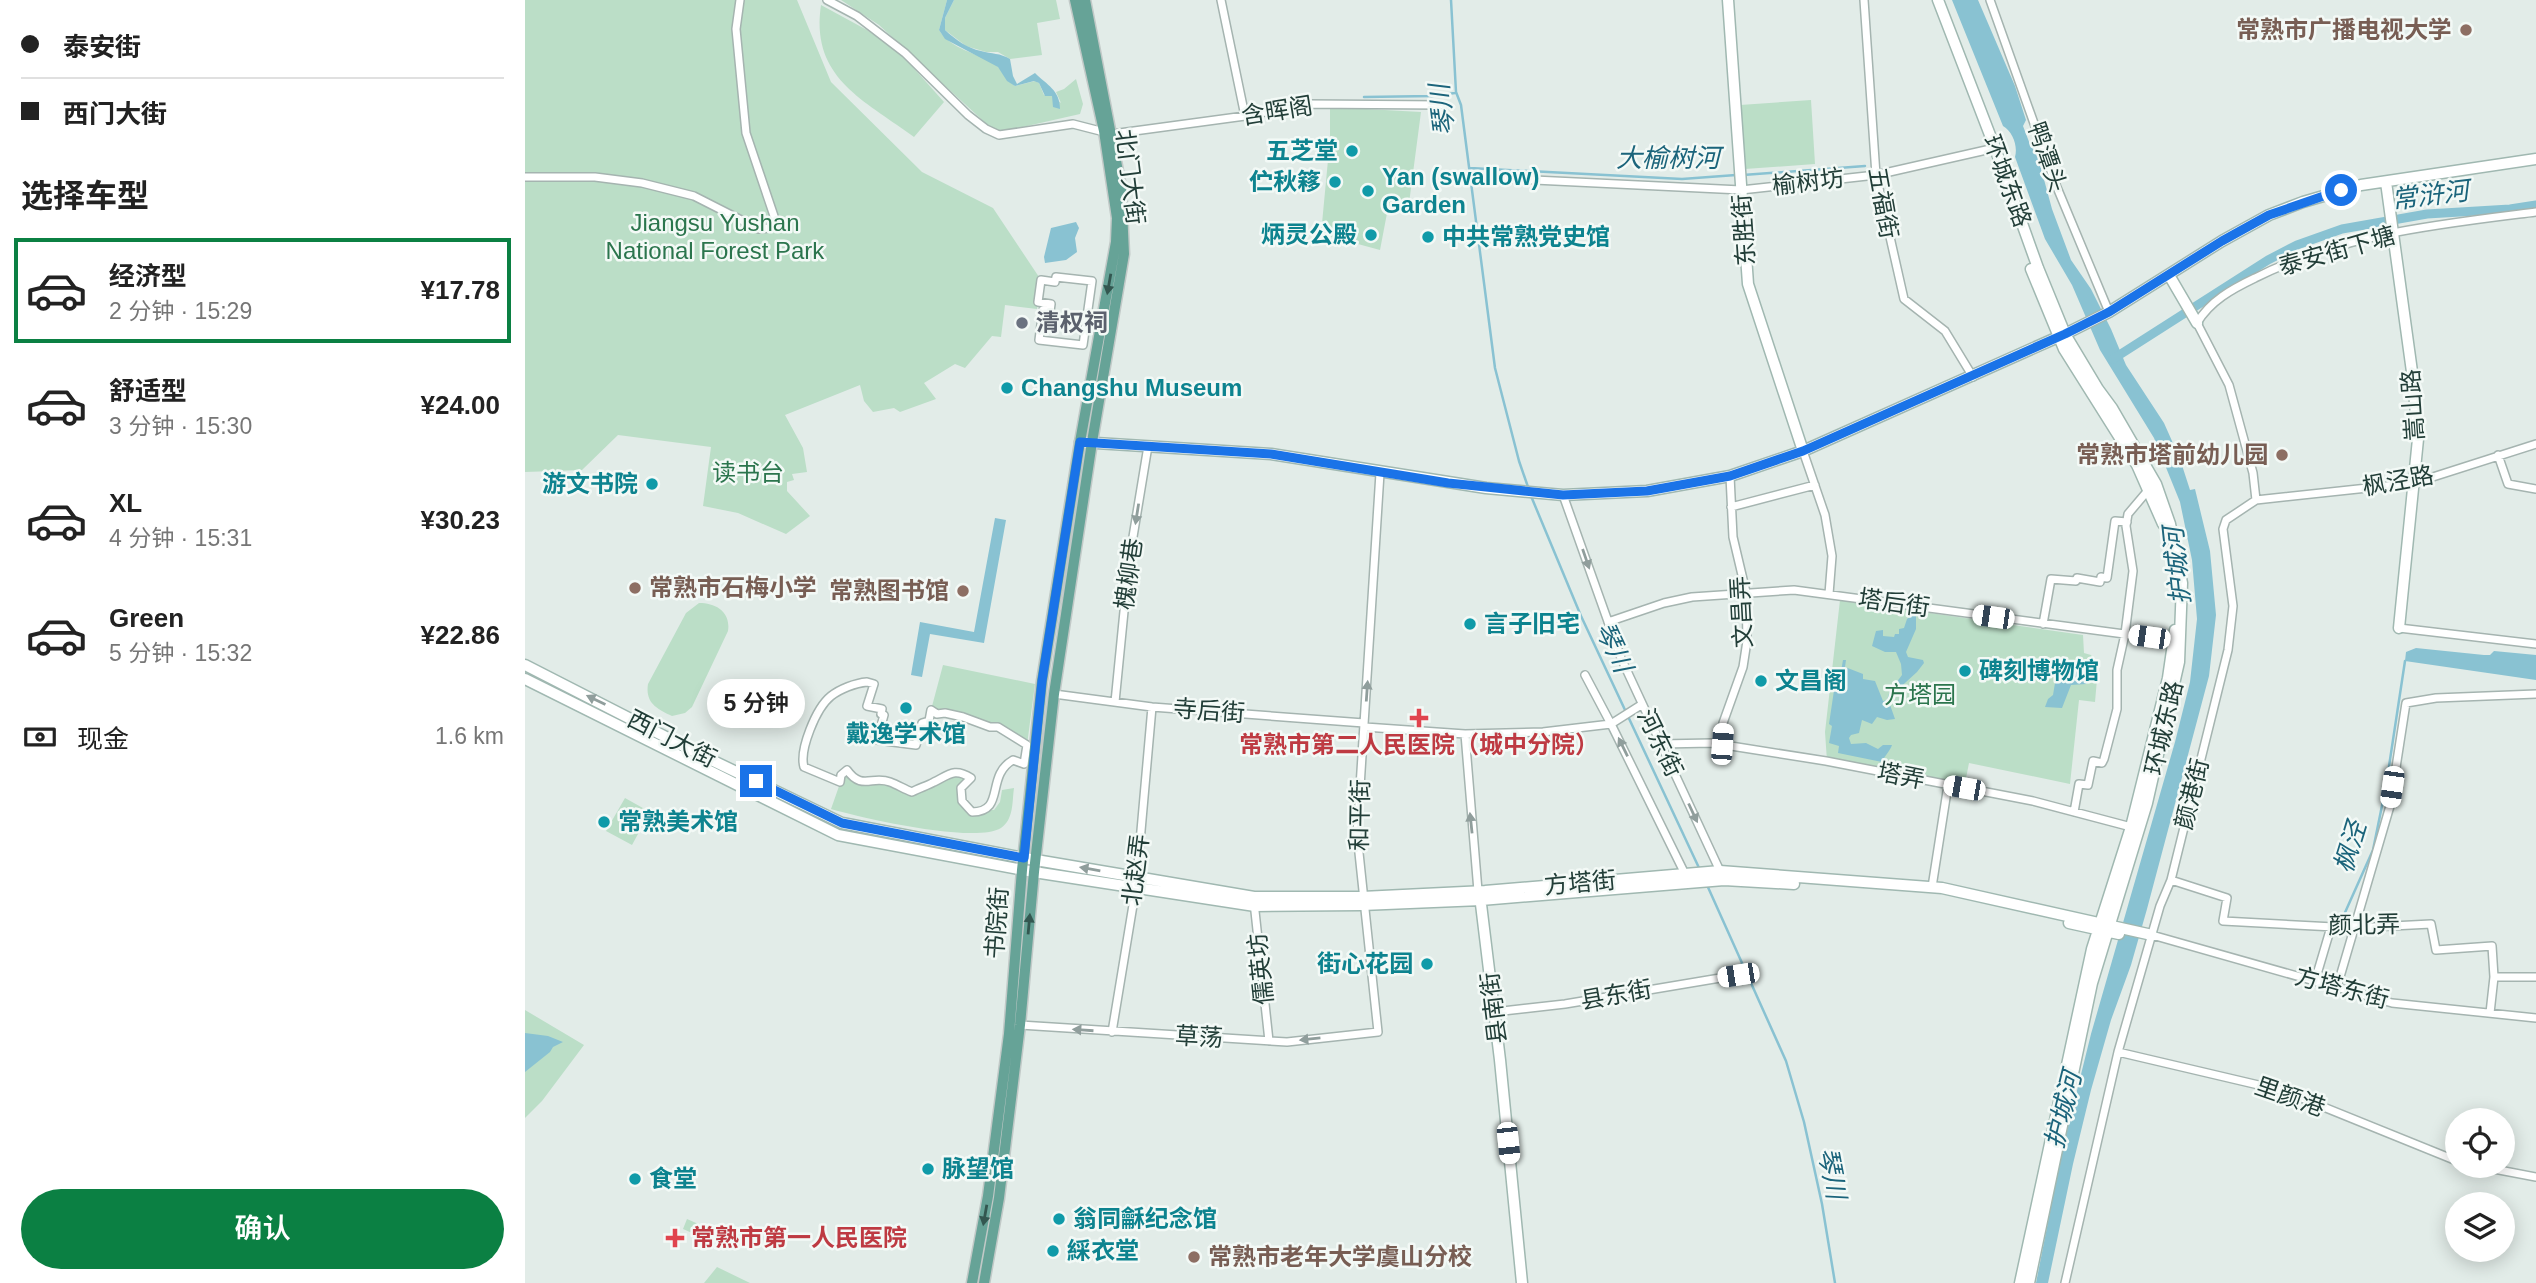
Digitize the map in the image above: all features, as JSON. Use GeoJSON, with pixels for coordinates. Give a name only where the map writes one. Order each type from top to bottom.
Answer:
{"type":"FeatureCollection","features":[{"type":"Feature","properties":{"kind":"main road","name":"北门大街"},"geometry":{"type":"LineString","coordinates":[[1075,0],[1121,187],[1124,254],[1092,442]]}},
{"type":"Feature","properties":{"kind":"main road","name":"北门大街"},"geometry":{"type":"LineString","coordinates":[[1080,442],[1116,242],[1117,218],[1108,132],[1085,0]]}},
{"type":"Feature","properties":{"kind":"main road","name":"书院街"},"geometry":{"type":"LineString","coordinates":[[984,1283],[999,1198],[1020,1026],[1042,681],[1080,442]]}},
{"type":"Feature","properties":{"kind":"main road","name":"书院街"},"geometry":{"type":"LineString","coordinates":[[1029,859],[1092,442]]}},
{"type":"Feature","properties":{"kind":"main road","name":"书院街"},"geometry":{"type":"LineString","coordinates":[[972,1283],[988,1196],[1028,871]]}},
{"type":"Feature","properties":{"kind":"street"},"geometry":{"type":"LineString","coordinates":[[525,177],[595,177],[642,183],[694,196],[759,229],[770,228],[775,219],[746,133],[736,29],[740,0]]}},
{"type":"Feature","properties":{"kind":"street","name":"含晖阁"},"geometry":{"type":"LineString","coordinates":[[827,0],[857,16],[905,53],[968,115],[999,135],[1073,124],[1108,132],[1245,116],[1306,104],[1443,104]]}},
{"type":"Feature","properties":{"kind":"street"},"geometry":{"type":"LineString","coordinates":[[1221,0],[1245,116]]}},
{"type":"Feature","properties":{"kind":"street","name":"东胜街"},"geometry":{"type":"LineString","coordinates":[[1728,0],[1748,284],[1803,451]]}},
{"type":"Feature","properties":{"kind":"street","name":"五福街"},"geometry":{"type":"LineString","coordinates":[[1864,0],[1876,174],[1904,299],[1945,331],[1973,377]]}},
{"type":"Feature","properties":{"kind":"street","name":"环城东路"},"geometry":{"type":"LineString","coordinates":[[1933,0],[1992,149]]}},
{"type":"Feature","properties":{"kind":"street","name":"环城东路"},"geometry":{"type":"LineString","coordinates":[[1938,0],[2036,282],[2062,336],[2152,487],[2170,524],[2182,583],[2178,641],[2159,752],[2104,928],[2029,1283]]}},
{"type":"Feature","properties":{"kind":"street","name":"鸭潭头"},"geometry":{"type":"LineString","coordinates":[[1990,0],[2056,185],[2109,312]]}},
{"type":"Feature","properties":{"kind":"street","name":"榆树坊"},"geometry":{"type":"LineString","coordinates":[[1492,178],[1741,187],[1876,174],[1992,149]]}},
{"type":"Feature","properties":{"kind":"street"},"geometry":{"type":"LineString","coordinates":[[1080,442],[1271,454],[1380,473],[1563,495],[1647,491],[1730,476],[1803,451],[2062,336],[2109,312],[2222,241],[2269,215],[2341,190],[2536,159]]}},
{"type":"Feature","properties":{"kind":"street","name":"嵩山路"},"geometry":{"type":"LineString","coordinates":[[2386,181],[2415,400],[2417,439],[2399,628]]}},
{"type":"Feature","properties":{"kind":"street","name":"泰安街下塘"},"geometry":{"type":"LineString","coordinates":[[2197,323],[2205,309],[2232,289],[2285,262],[2345,243],[2432,225],[2536,212]]}},
{"type":"Feature","properties":{"kind":"street"},"geometry":{"type":"LineString","coordinates":[[2169,275],[2229,385],[2253,473],[2256,500]]}},
{"type":"Feature","properties":{"kind":"street"},"geometry":{"type":"LineString","coordinates":[[1056,276],[1092,281],[1083,345],[1039,340],[1043,310],[1050,311],[1051,304],[1038,302],[1041,280],[1055,282],[1056,276]]}},
{"type":"Feature","properties":{"kind":"street","name":"枫泾路"},"geometry":{"type":"LineString","coordinates":[[2256,500],[2414,483],[2536,444]]}},
{"type":"Feature","properties":{"kind":"street","name":"槐柳巷"},"geometry":{"type":"LineString","coordinates":[[1115,702],[1129,561],[1148,446]]}},
{"type":"Feature","properties":{"kind":"street"},"geometry":{"type":"LineString","coordinates":[[1803,451],[1825,515],[1832,556],[1829,594]]}},
{"type":"Feature","properties":{"kind":"street"},"geometry":{"type":"LineString","coordinates":[[2498,455],[2508,484],[2536,489]]}},
{"type":"Feature","properties":{"kind":"street","name":"和平街"},"geometry":{"type":"LineString","coordinates":[[1378,1032],[1357,834],[1380,473]]}},
{"type":"Feature","properties":{"kind":"street","name":"文昌弄"},"geometry":{"type":"LineString","coordinates":[[1722,744],[1724,723],[1743,667],[1747,641],[1746,592],[1733,537],[1730,476]]}},
{"type":"Feature","properties":{"kind":"street"},"geometry":{"type":"LineString","coordinates":[[1731,507],[1815,485]]}},
{"type":"Feature","properties":{"kind":"street"},"geometry":{"type":"LineString","coordinates":[[2074,812],[2079,784],[2088,785],[2093,761],[2102,763],[2104,759],[2117,709],[2117,670],[2125,634],[2133,571],[2128,514],[2152,487]]}},
{"type":"Feature","properties":{"kind":"street","name":"河东街"},"geometry":{"type":"LineString","coordinates":[[1563,495],[1641,705],[1661,744],[1715,875]]}},
{"type":"Feature","properties":{"kind":"street","name":"颜港街"},"geometry":{"type":"LineString","coordinates":[[2065,1283],[2118,1052],[2171,880],[2228,650],[2233,606],[2223,529],[2226,520],[2256,500]]}},
{"type":"Feature","properties":{"kind":"street"},"geometry":{"type":"LineString","coordinates":[[2043,624],[2050,579],[2076,582],[2077,578],[2100,582],[2101,577],[2107,578],[2115,522],[2127,522]]}},
{"type":"Feature","properties":{"kind":"street","name":"塔后街"},"geometry":{"type":"LineString","coordinates":[[1608,622],[1664,603],[1714,594],[1794,590],[2178,641]]}},
{"type":"Feature","properties":{"kind":"street"},"geometry":{"type":"LineString","coordinates":[[2399,628],[2536,644]]}},
{"type":"Feature","properties":{"kind":"street","name":"西门大街"},"geometry":{"type":"LineString","coordinates":[[525,665],[842,823],[1029,859]]}},
{"type":"Feature","properties":{"kind":"street","name":"河东街"},"geometry":{"type":"LineString","coordinates":[[1585,675],[1692,877]]}},
{"type":"Feature","properties":{"kind":"street","name":"西门大街"},"geometry":{"type":"LineString","coordinates":[[525,680],[838,835],[1028,871]]}},
{"type":"Feature","properties":{"kind":"street"},"geometry":{"type":"LineString","coordinates":[[858,683],[874,684],[867,706],[882,709],[881,714],[884,715],[877,740],[916,745],[922,723],[929,721],[932,710],[937,714],[963,717],[974,723],[998,727],[1027,745],[1024,764],[1013,760],[1002,768],[996,781],[993,801],[980,812],[972,811],[962,801],[961,788],[971,778],[957,771],[947,773],[912,792],[889,781],[862,782],[847,770],[841,775],[840,782],[802,765],[802,754],[822,705],[832,695],[858,683]]}},
{"type":"Feature","properties":{"kind":"street","name":"寺后街"},"geometry":{"type":"LineString","coordinates":[[1054,694],[1152,707],[1465,734],[1543,732],[1611,724]]}},
{"type":"Feature","properties":{"kind":"street"},"geometry":{"type":"LineString","coordinates":[[2337,987],[2390,806],[2406,703],[2436,698],[2536,694]]}},
{"type":"Feature","properties":{"kind":"street"},"geometry":{"type":"LineString","coordinates":[[1611,724],[1641,705]]}},
{"type":"Feature","properties":{"kind":"street","name":"北赵弄"},"geometry":{"type":"LineString","coordinates":[[1112,1032],[1136,882],[1152,707]]}},
{"type":"Feature","properties":{"kind":"street","name":"县南街"},"geometry":{"type":"LineString","coordinates":[[1465,734],[1479,896],[1522,1283]]}},
{"type":"Feature","properties":{"kind":"street","name":"塔弄"},"geometry":{"type":"LineString","coordinates":[[1661,744],[1722,744],[1826,761],[2033,802],[2135,828]]}},
{"type":"Feature","properties":{"kind":"street"},"geometry":{"type":"LineString","coordinates":[[1932,887],[1948,785]]}},
{"type":"Feature","properties":{"kind":"street","name":"方塔街"},"geometry":{"type":"LineString","coordinates":[[1029,859],[1136,882],[1254,902],[1479,896],[1715,875],[1932,887],[2104,928]]}},
{"type":"Feature","properties":{"kind":"street","name":"方塔街"},"geometry":{"type":"LineString","coordinates":[[1028,871],[1136,882]]}},
{"type":"Feature","properties":{"kind":"street","name":"方塔街"},"geometry":{"type":"LineString","coordinates":[[1715,875],[1947,895],[2104,928],[2152,935]]}},
{"type":"Feature","properties":{"kind":"street","name":"颜北弄"},"geometry":{"type":"LineString","coordinates":[[2171,880],[2227,898],[2223,921],[2353,928],[2431,924],[2436,950],[2492,946],[2494,977]]}},
{"type":"Feature","properties":{"kind":"street","name":"儒英坊"},"geometry":{"type":"LineString","coordinates":[[1254,902],[1269,1041]]}},
{"type":"Feature","properties":{"kind":"street"},"geometry":{"type":"LineString","coordinates":[[2315,981],[2331,927]]}},
{"type":"Feature","properties":{"kind":"street","name":"环城东路"},"geometry":{"type":"LineString","coordinates":[[2020,1283],[2092,949],[2104,928]]}},
{"type":"Feature","properties":{"kind":"street","name":"方塔东街"},"geometry":{"type":"LineString","coordinates":[[2152,935],[2392,1003],[2536,1018]]}},
{"type":"Feature","properties":{"kind":"street","name":"县东街"},"geometry":{"type":"LineString","coordinates":[[1494,1012],[1566,1004],[1738,975]]}},
{"type":"Feature","properties":{"kind":"street"},"geometry":{"type":"LineString","coordinates":[[2490,1013],[2494,977],[2536,977]]}},
{"type":"Feature","properties":{"kind":"street","name":"草荡"},"geometry":{"type":"LineString","coordinates":[[1020,1026],[1287,1042],[1378,1032]]}},
{"type":"Feature","properties":{"kind":"street","name":"里颜港"},"geometry":{"type":"LineString","coordinates":[[2118,1052],[2284,1091],[2445,1156]]}},
{"type":"Feature","properties":{"kind":"street"},"geometry":{"type":"LineString","coordinates":[[2515,1173],[2536,1177]]}},
{"type":"Feature","properties":{"kind":"green space","name":"Jiangsu Yushan National Forest Park"},"geometry":{"type":"Polygon","coordinates":[[[525,0],[797,0],[831,82],[922,172],[993,208],[1041,280],[1037,309],[1005,305],[1001,337],[992,336],[965,368],[955,364],[924,383],[936,399],[900,412],[894,408],[873,412],[864,401],[860,385],[785,415],[803,448],[807,472],[792,474],[794,480],[787,482],[787,491],[810,516],[786,534],[738,513],[703,506],[711,447],[618,435],[582,470],[525,472],[525,0]]]}},
{"type":"Feature","properties":{"kind":"green space"},"geometry":{"type":"Polygon","coordinates":[[[841,0],[947,0],[939,30],[944,37],[996,65],[1015,86],[1035,81],[1039,83],[1044,95],[1052,96],[1061,103],[1056,92],[1076,79],[1083,104],[1080,114],[1005,131],[992,129],[879,25],[841,0]]]}},
{"type":"Feature","properties":{"kind":"green space"},"geometry":{"type":"Polygon","coordinates":[[[954,0],[1056,0],[1060,19],[1037,23],[1042,55],[1010,59],[998,52],[986,52],[966,46],[945,30],[945,18],[954,0]]]}},
{"type":"Feature","properties":{"kind":"green space"},"geometry":{"type":"Polygon","coordinates":[[[821,5],[867,30],[902,55],[944,102],[914,137],[860,98],[832,69],[824,51],[820,30],[821,5]]]}},
{"type":"Feature","properties":{"kind":"green space"},"geometry":{"type":"Polygon","coordinates":[[[1811,100],[1815,164],[1745,169],[1740,105],[1811,100]]]}},
{"type":"Feature","properties":{"kind":"green space","name":"Yan (swallow) Garden"},"geometry":{"type":"Polygon","coordinates":[[[1330,107],[1421,112],[1408,211],[1388,208],[1380,250],[1321,234],[1330,139],[1330,107]]]}},
{"type":"Feature","properties":{"kind":"green space","name":"方塔园"},"geometry":{"type":"Polygon","coordinates":[[[1840,600],[2083,635],[2084,653],[2091,655],[2098,668],[2095,702],[2079,700],[2070,784],[1969,763],[1964,788],[1827,761],[1825,732],[1840,600]]]}},
{"type":"Feature","properties":{"kind":"green space"},"geometry":{"type":"Polygon","coordinates":[[[699,603],[721,610],[727,619],[728,631],[692,707],[685,713],[672,716],[650,701],[648,684],[686,613],[699,603]]]}},
{"type":"Feature","properties":{"kind":"green space"},"geometry":{"type":"Polygon","coordinates":[[[943,665],[1035,684],[1027,745],[1001,731],[931,710],[943,665]]]}},
{"type":"Feature","properties":{"kind":"green space"},"geometry":{"type":"Polygon","coordinates":[[[844,772],[853,777],[889,781],[912,791],[947,773],[971,778],[961,788],[967,808],[994,810],[1000,802],[1002,790],[1014,788],[1012,810],[1001,828],[988,832],[968,833],[918,828],[867,818],[831,809],[844,772]]]}},
{"type":"Feature","properties":{"kind":"green space"},"geometry":{"type":"Polygon","coordinates":[[[625,798],[650,812],[632,845],[606,831],[625,798]]]}},
{"type":"Feature","properties":{"kind":"green space"},"geometry":{"type":"Polygon","coordinates":[[[525,1010],[584,1045],[542,1101],[525,1118],[525,1010]]]}},
{"type":"Feature","properties":{"kind":"green space"},"geometry":{"type":"Polygon","coordinates":[[[687,1219],[712,1230],[708,1240],[683,1229],[687,1219]]]}},
{"type":"Feature","properties":{"kind":"green space"},"geometry":{"type":"Polygon","coordinates":[[[717,1267],[750,1283],[704,1283],[717,1267]]]}},
{"type":"Feature","properties":{"kind":"water"},"geometry":{"type":"Polygon","coordinates":[[[947,0],[954,0],[945,18],[945,30],[971,48],[1010,59],[1017,84],[1035,73],[1055,92],[1060,109],[1053,107],[1052,96],[1045,96],[1039,83],[1034,81],[1015,86],[1007,81],[998,67],[945,39],[939,30],[947,0]]]}},
{"type":"Feature","properties":{"kind":"water"},"geometry":{"type":"Polygon","coordinates":[[[1952,0],[1978,0],[2015,86],[2026,120],[2023,126],[2031,147],[2036,150],[2052,209],[2071,260],[2091,289],[2126,365],[2164,423],[2190,490],[2195,489],[2210,551],[2216,615],[2209,676],[2147,909],[2091,1090],[2048,1283],[2036,1283],[2062,1151],[2091,1034],[2175,742],[2190,682],[2197,619],[2192,560],[2180,502],[2154,438],[2100,350],[2072,285],[2045,239],[2015,157],[2014,140],[2003,126],[1952,0]]]}},
{"type":"Feature","properties":{"kind":"water"},"geometry":{"type":"Polygon","coordinates":[[[1076,222],[1079,228],[1075,238],[1077,252],[1066,260],[1045,263],[1051,228],[1076,222]]]}},
{"type":"Feature","properties":{"kind":"water"},"geometry":{"type":"Polygon","coordinates":[[[995,518],[1006,520],[984,643],[930,634],[922,677],[911,675],[920,622],[974,632],[995,518]]]}},
{"type":"Feature","properties":{"kind":"water"},"geometry":{"type":"Polygon","coordinates":[[[1913,614],[1916,616],[1916,629],[1906,652],[1908,657],[1923,660],[1924,663],[1894,693],[1889,702],[1895,719],[1877,717],[1872,724],[1862,720],[1859,733],[1849,738],[1851,744],[1866,743],[1878,749],[1883,745],[1892,745],[1891,747],[1882,762],[1838,753],[1839,746],[1829,743],[1832,726],[1829,724],[1836,677],[1840,677],[1843,660],[1846,660],[1845,667],[1863,674],[1863,679],[1875,681],[1883,701],[1887,700],[1902,675],[1901,664],[1896,652],[1885,652],[1872,646],[1876,631],[1883,630],[1883,636],[1894,637],[1913,614]]]}},
{"type":"Feature","properties":{"kind":"water"},"geometry":{"type":"Polygon","coordinates":[[[2416,648],[2484,655],[2490,655],[2494,651],[2536,655],[2536,680],[2405,661],[2406,652],[2416,648]]]}},
{"type":"Feature","properties":{"kind":"water"},"geometry":{"type":"Polygon","coordinates":[[[2062,662],[2089,666],[2086,684],[2071,685],[2062,708],[2045,707],[2053,695],[2056,677],[2062,662]]]}},
{"type":"Feature","properties":{"kind":"water"},"geometry":{"type":"Polygon","coordinates":[[[525,1033],[548,1036],[563,1042],[553,1047],[525,1072],[525,1033]]]}},
{"type":"Feature","properties":{"kind":"waterway","name":"琴川"},"geometry":{"type":"LineString","coordinates":[[1451,0],[1456,92],[1461,105],[1495,368],[1528,487]]}},
{"type":"Feature","properties":{"kind":"waterway"},"geometry":{"type":"LineString","coordinates":[[1364,97],[1455,93]]}},
{"type":"Feature","properties":{"kind":"waterway","name":"大榆树河"},"geometry":{"type":"LineString","coordinates":[[1743,175],[1865,166]]}},
{"type":"Feature","properties":{"kind":"waterway","name":"大榆树河"},"geometry":{"type":"LineString","coordinates":[[1470,168],[1682,179],[1736,175]]}},
{"type":"Feature","properties":{"kind":"waterway","name":"常浒河"},"geometry":{"type":"LineString","coordinates":[[2113,359],[2268,260],[2297,245],[2342,229],[2427,214],[2536,205]]}},
{"type":"Feature","properties":{"kind":"waterway","name":"琴川"},"geometry":{"type":"LineString","coordinates":[[1531,496],[1581,616],[1700,870]]}},
{"type":"Feature","properties":{"kind":"waterway","name":"枫泾"},"geometry":{"type":"LineString","coordinates":[[2343,917],[2373,850],[2386,786],[2405,661]]}},
{"type":"Feature","properties":{"kind":"waterway","name":"琴川"},"geometry":{"type":"LineString","coordinates":[[1707,885],[1786,1061],[1804,1122],[1822,1204],[1835,1283]]}},
{"type":"Feature","properties":{"kind":"place","name":"常熟市广播电视大学"},"geometry":{"type":"Point","coordinates":[2466,30]}},
{"type":"Feature","properties":{"kind":"place","name":"五芝堂"},"geometry":{"type":"Point","coordinates":[1352,151]}},
{"type":"Feature","properties":{"kind":"place","name":"伫秋簃"},"geometry":{"type":"Point","coordinates":[1335,182]}},
{"type":"Feature","properties":{"kind":"place","name":"Yan (swallow) Garden"},"geometry":{"type":"Point","coordinates":[1368,191]}},
{"type":"Feature","properties":{"kind":"place","name":"炳灵公殿"},"geometry":{"type":"Point","coordinates":[1371,235]}},
{"type":"Feature","properties":{"kind":"place","name":"中共常熟党史馆"},"geometry":{"type":"Point","coordinates":[1428,237]}},
{"type":"Feature","properties":{"kind":"place","name":"清权祠"},"geometry":{"type":"Point","coordinates":[1022,323]}},
{"type":"Feature","properties":{"kind":"place","name":"Changshu Museum"},"geometry":{"type":"Point","coordinates":[1007,388]}},
{"type":"Feature","properties":{"kind":"place","name":"常熟市塔前幼儿园"},"geometry":{"type":"Point","coordinates":[2282,455]}},
{"type":"Feature","properties":{"kind":"place","name":"游文书院"},"geometry":{"type":"Point","coordinates":[652,484]}},
{"type":"Feature","properties":{"kind":"place","name":"常熟市石梅小学"},"geometry":{"type":"Point","coordinates":[635,588]}},
{"type":"Feature","properties":{"kind":"place","name":"常熟图书馆"},"geometry":{"type":"Point","coordinates":[963,591]}},
{"type":"Feature","properties":{"kind":"place","name":"言子旧宅"},"geometry":{"type":"Point","coordinates":[1470,624]}},
{"type":"Feature","properties":{"kind":"place","name":"碑刻博物馆"},"geometry":{"type":"Point","coordinates":[1965,671]}},
{"type":"Feature","properties":{"kind":"place","name":"文昌阁"},"geometry":{"type":"Point","coordinates":[1761,681]}},
{"type":"Feature","properties":{"kind":"place","name":"戴逸学术馆"},"geometry":{"type":"Point","coordinates":[906,708]}},
{"type":"Feature","properties":{"kind":"place","name":"常熟市第二人民医院（城中分院）"},"geometry":{"type":"Point","coordinates":[1419,718]}},
{"type":"Feature","properties":{"kind":"place","name":"常熟美术馆"},"geometry":{"type":"Point","coordinates":[604,822]}},
{"type":"Feature","properties":{"kind":"place","name":"街心花园"},"geometry":{"type":"Point","coordinates":[1427,964]}},
{"type":"Feature","properties":{"kind":"place","name":"脉望馆"},"geometry":{"type":"Point","coordinates":[928,1169]}},
{"type":"Feature","properties":{"kind":"place","name":"食堂"},"geometry":{"type":"Point","coordinates":[635,1179]}},
{"type":"Feature","properties":{"kind":"place","name":"翁同龢纪念馆"},"geometry":{"type":"Point","coordinates":[1059,1219]}},
{"type":"Feature","properties":{"kind":"place","name":"常熟市第一人民医院"},"geometry":{"type":"Point","coordinates":[675,1238]}},
{"type":"Feature","properties":{"kind":"place","name":"綵衣堂"},"geometry":{"type":"Point","coordinates":[1053,1251]}},
{"type":"Feature","properties":{"kind":"place","name":"常熟市老年大学虞山分校"},"geometry":{"type":"Point","coordinates":[1194,1257]}},
{"type":"Feature","properties":{"kind":"route"},"geometry":{"type":"LineString","coordinates":[[756,781],[842,823],[1024,858],[1042,681],[1080,442],[1271,454],[1448,483],[1563,495],[1647,491],[1730,476],[1803,451],[2065,334],[2109,312],[2222,241],[2269,215],[2341,190]]}},
{"type":"Feature","properties":{"kind":"park label","name":"读书台"},"geometry":{"type":"Point","coordinates":[748,473]}},
{"type":"Feature","properties":{"kind":"water label","name":"护城河"},"geometry":{"type":"Point","coordinates":[2177,566]}},
{"type":"Feature","properties":{"kind":"water label","name":"护城河"},"geometry":{"type":"Point","coordinates":[2063,1110]}}]}
